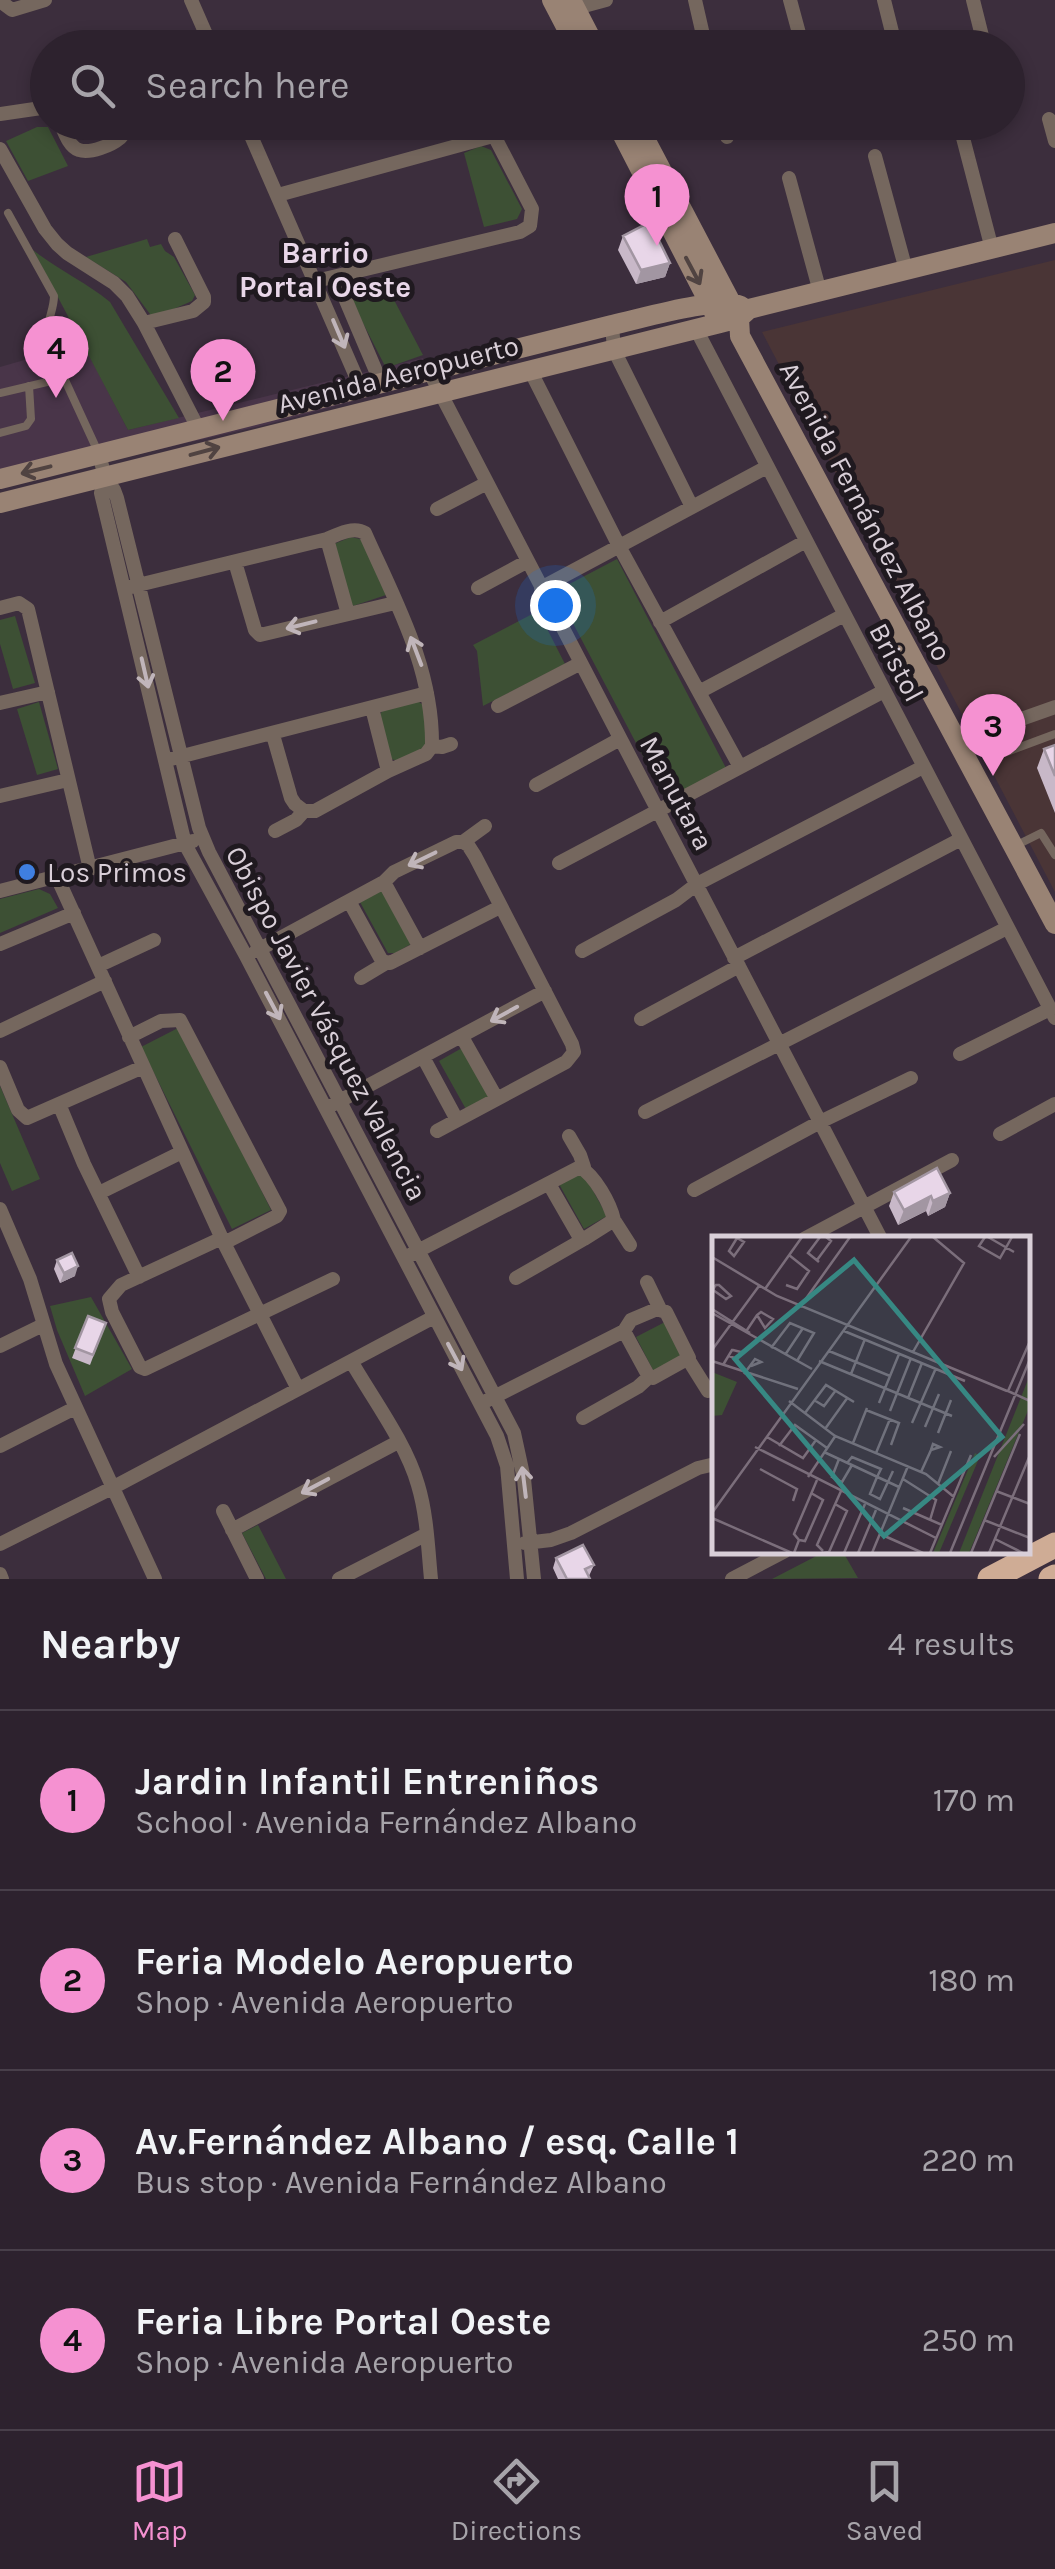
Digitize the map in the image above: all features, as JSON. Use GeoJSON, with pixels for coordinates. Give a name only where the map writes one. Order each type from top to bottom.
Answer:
{"type":"FeatureCollection","features":[{"type":"Feature","properties":{"kind":"highway"},"geometry":{"type":"LineString","coordinates":[[990,1579],[1053,1545]]}},
{"type":"Feature","properties":{"kind":"street"},"geometry":{"type":"LineString","coordinates":[[0,1],[12,10],[45,0]]}},
{"type":"Feature","properties":{"kind":"street"},"geometry":{"type":"LineString","coordinates":[[194,0],[205,30]]}},
{"type":"Feature","properties":{"kind":"street"},"geometry":{"type":"LineString","coordinates":[[564,5],[606,0]]}},
{"type":"Feature","properties":{"kind":"street"},"geometry":{"type":"LineString","coordinates":[[695,0],[702,30]]}},
{"type":"Feature","properties":{"kind":"street"},"geometry":{"type":"LineString","coordinates":[[790,0],[798,30]]}},
{"type":"Feature","properties":{"kind":"street"},"geometry":{"type":"LineString","coordinates":[[884,0],[892,30]]}},
{"type":"Feature","properties":{"kind":"street"},"geometry":{"type":"LineString","coordinates":[[973,0],[980,30]]}},
{"type":"Feature","properties":{"kind":"street"},"geometry":{"type":"LineString","coordinates":[[564,5],[572,30]]}},
{"type":"Feature","properties":{"kind":"street"},"geometry":{"type":"LineString","coordinates":[[564,5],[583,30]]}},
{"type":"Feature","properties":{"kind":"street"},"geometry":{"type":"LineString","coordinates":[[0,114],[30,110]]}},
{"type":"Feature","properties":{"kind":"street"},"geometry":{"type":"LineString","coordinates":[[1049,119],[1055,141]]}},
{"type":"Feature","properties":{"kind":"street"},"geometry":{"type":"LineString","coordinates":[[70,140],[79,150],[87,151],[117,140]]}},
{"type":"Feature","properties":{"kind":"street"},"geometry":{"type":"LineString","coordinates":[[253,140],[316,281],[371,386]]}},
{"type":"Feature","properties":{"kind":"street"},"geometry":{"type":"LineString","coordinates":[[278,195],[455,140]]}},
{"type":"Feature","properties":{"kind":"street"},"geometry":{"type":"LineString","coordinates":[[316,281],[520,232],[530,226],[532,209],[496,140]]}},
{"type":"Feature","properties":{"kind":"street","name":"Avenida Fernández Albano"},"geometry":{"type":"LineString","coordinates":[[627,140],[731,315]]}},
{"type":"Feature","properties":{"kind":"street","name":"Avenida Fernández Albano"},"geometry":{"type":"LineString","coordinates":[[645,140],[731,315],[1055,924]]}},
{"type":"Feature","properties":{"kind":"street"},"geometry":{"type":"LineString","coordinates":[[964,140],[992,248]]}},
{"type":"Feature","properties":{"kind":"street"},"geometry":{"type":"LineString","coordinates":[[0,149],[57,244],[121,290],[144,323],[198,428]]}},
{"type":"Feature","properties":{"kind":"street"},"geometry":{"type":"LineString","coordinates":[[876,156],[906,270]]}},
{"type":"Feature","properties":{"kind":"street"},"geometry":{"type":"LineString","coordinates":[[789,178],[820,292]]}},
{"type":"Feature","properties":{"kind":"street","name":"Avenida Aeropuerto"},"geometry":{"type":"LineString","coordinates":[[0,503],[614,350],[696,329],[731,315],[1055,233]]}},
{"type":"Feature","properties":{"kind":"street"},"geometry":{"type":"LineString","coordinates":[[144,323],[193,311],[204,302],[176,240]]}},
{"type":"Feature","properties":{"kind":"street"},"geometry":{"type":"LineString","coordinates":[[336,276],[371,386]]}},
{"type":"Feature","properties":{"kind":"street","name":"Avenida Aeropuerto"},"geometry":{"type":"LineString","coordinates":[[0,478],[612,325],[731,315]]}},
{"type":"Feature","properties":{"kind":"street"},"geometry":{"type":"LineString","coordinates":[[612,325],[614,350],[692,506]]}},
{"type":"Feature","properties":{"kind":"street","name":"Bristol"},"geometry":{"type":"LineString","coordinates":[[696,329],[1052,1014]]}},
{"type":"Feature","properties":{"kind":"street"},"geometry":{"type":"LineString","coordinates":[[530,370],[619,546],[740,768]]}},
{"type":"Feature","properties":{"kind":"street","name":"Manutara"},"geometry":{"type":"LineString","coordinates":[[429,371],[879,1236]]}},
{"type":"Feature","properties":{"kind":"street","name":"Obispo Javier Vásquez Valencia"},"geometry":{"type":"LineString","coordinates":[[100,454],[105,477],[101,493],[132,587],[173,759],[184,844],[253,952]]}},
{"type":"Feature","properties":{"kind":"street"},"geometry":{"type":"LineString","coordinates":[[541,588],[768,467]]}},
{"type":"Feature","properties":{"kind":"street"},"geometry":{"type":"LineString","coordinates":[[436,508],[487,484]]}},
{"type":"Feature","properties":{"kind":"street"},"geometry":{"type":"LineString","coordinates":[[132,587],[327,539],[376,522]]}},
{"type":"Feature","properties":{"kind":"street"},"geometry":{"type":"LineString","coordinates":[[273,734],[295,804],[316,811],[426,754],[432,746],[420,658],[360,530]]}},
{"type":"Feature","properties":{"kind":"street"},"geometry":{"type":"LineString","coordinates":[[327,539],[348,614]]}},
{"type":"Feature","properties":{"kind":"street"},"geometry":{"type":"LineString","coordinates":[[660,622],[806,541]]}},
{"type":"Feature","properties":{"kind":"street"},"geometry":{"type":"LineString","coordinates":[[478,588],[528,561]]}},
{"type":"Feature","properties":{"kind":"street"},"geometry":{"type":"LineString","coordinates":[[235,562],[256,633],[396,603]]}},
{"type":"Feature","properties":{"kind":"street"},"geometry":{"type":"LineString","coordinates":[[0,608],[19,604],[28,609],[90,868]]}},
{"type":"Feature","properties":{"kind":"street"},"geometry":{"type":"LineString","coordinates":[[698,692],[844,615]]}},
{"type":"Feature","properties":{"kind":"street"},"geometry":{"type":"LineString","coordinates":[[498,706],[581,663]]}},
{"type":"Feature","properties":{"kind":"street"},"geometry":{"type":"LineString","coordinates":[[559,863],[884,691]]}},
{"type":"Feature","properties":{"kind":"street"},"geometry":{"type":"LineString","coordinates":[[0,704],[48,692]]}},
{"type":"Feature","properties":{"kind":"street"},"geometry":{"type":"LineString","coordinates":[[173,759],[427,693]]}},
{"type":"Feature","properties":{"kind":"street"},"geometry":{"type":"LineString","coordinates":[[959,741],[1055,707]]}},
{"type":"Feature","properties":{"kind":"street"},"geometry":{"type":"LineString","coordinates":[[372,708],[388,771]]}},
{"type":"Feature","properties":{"kind":"street"},"geometry":{"type":"LineString","coordinates":[[536,785],[620,739]]}},
{"type":"Feature","properties":{"kind":"street"},"geometry":{"type":"LineString","coordinates":[[432,746],[451,744]]}},
{"type":"Feature","properties":{"kind":"street","name":"Obispo Javier Vásquez Valencia"},"geometry":{"type":"LineString","coordinates":[[173,759],[253,952],[514,1433],[520,1455],[522,1543],[517,1579]]}},
{"type":"Feature","properties":{"kind":"street"},"geometry":{"type":"LineString","coordinates":[[582,951],[688,893],[696,884],[923,767]]}},
{"type":"Feature","properties":{"kind":"street"},"geometry":{"type":"LineString","coordinates":[[0,796],[68,780]]}},
{"type":"Feature","properties":{"kind":"street"},"geometry":{"type":"LineString","coordinates":[[275,831],[296,820],[304,810]]}},
{"type":"Feature","properties":{"kind":"street"},"geometry":{"type":"LineString","coordinates":[[463,842],[485,826]]}},
{"type":"Feature","properties":{"kind":"street"},"geometry":{"type":"LineString","coordinates":[[0,891],[203,838]]}},
{"type":"Feature","properties":{"kind":"street"},"geometry":{"type":"LineString","coordinates":[[641,1020],[737,962],[962,840]]}},
{"type":"Feature","properties":{"kind":"street"},"geometry":{"type":"LineString","coordinates":[[253,952],[384,882],[394,872],[456,842],[468,845],[574,1052],[566,1062],[437,1131]]}},
{"type":"Feature","properties":{"kind":"street"},"geometry":{"type":"LineString","coordinates":[[57,877],[223,1240],[298,1389]]}},
{"type":"Feature","properties":{"kind":"street"},"geometry":{"type":"LineString","coordinates":[[384,882],[420,948]]}},
{"type":"Feature","properties":{"kind":"street"},"geometry":{"type":"LineString","coordinates":[[349,901],[382,961],[390,963],[500,908]]}},
{"type":"Feature","properties":{"kind":"street"},"geometry":{"type":"LineString","coordinates":[[0,944],[74,913]]}},
{"type":"Feature","properties":{"kind":"street"},"geometry":{"type":"LineString","coordinates":[[645,1112],[1008,928]]}},
{"type":"Feature","properties":{"kind":"street"},"geometry":{"type":"LineString","coordinates":[[98,966],[154,940]]}},
{"type":"Feature","properties":{"kind":"street"},"geometry":{"type":"LineString","coordinates":[[361,978],[386,962]]}},
{"type":"Feature","properties":{"kind":"street"},"geometry":{"type":"LineString","coordinates":[[0,1030],[105,982]]}},
{"type":"Feature","properties":{"kind":"street"},"geometry":{"type":"LineString","coordinates":[[333,1104],[545,991]]}},
{"type":"Feature","properties":{"kind":"street"},"geometry":{"type":"LineString","coordinates":[[960,1054],[1052,1014]]}},
{"type":"Feature","properties":{"kind":"street"},"geometry":{"type":"LineString","coordinates":[[130,1037],[162,1021],[180,1020],[280,1211],[121,1285],[109,1299],[112,1312],[140,1367],[145,1369],[332,1280]]}},
{"type":"Feature","properties":{"kind":"street"},"geometry":{"type":"LineString","coordinates":[[462,1037],[497,1098]]}},
{"type":"Feature","properties":{"kind":"street"},"geometry":{"type":"LineString","coordinates":[[423,1057],[457,1120]]}},
{"type":"Feature","properties":{"kind":"street"},"geometry":{"type":"LineString","coordinates":[[0,1067],[18,1110],[27,1118],[143,1067]]}},
{"type":"Feature","properties":{"kind":"street"},"geometry":{"type":"LineString","coordinates":[[694,1190],[911,1078]]}},
{"type":"Feature","properties":{"kind":"street"},"geometry":{"type":"LineString","coordinates":[[59,1104],[139,1277]]}},
{"type":"Feature","properties":{"kind":"street","name":"Obispo Javier Vásquez Valencia"},"geometry":{"type":"LineString","coordinates":[[333,1104],[403,1258],[497,1436],[534,1579]]}},
{"type":"Feature","properties":{"kind":"street"},"geometry":{"type":"LineString","coordinates":[[1000,1134],[1055,1104]]}},
{"type":"Feature","properties":{"kind":"street"},"geometry":{"type":"LineString","coordinates":[[569,1136],[630,1245]]}},
{"type":"Feature","properties":{"kind":"street"},"geometry":{"type":"LineString","coordinates":[[99,1193],[182,1152]]}},
{"type":"Feature","properties":{"kind":"street"},"geometry":{"type":"LineString","coordinates":[[809,1236],[952,1160]]}},
{"type":"Feature","properties":{"kind":"street"},"geometry":{"type":"LineString","coordinates":[[403,1258],[584,1168]]}},
{"type":"Feature","properties":{"kind":"street"},"geometry":{"type":"LineString","coordinates":[[549,1184],[584,1239]]}},
{"type":"Feature","properties":{"kind":"street"},"geometry":{"type":"LineString","coordinates":[[0,1209],[30,1279],[42,1325],[75,1408],[153,1578]]}},
{"type":"Feature","properties":{"kind":"street"},"geometry":{"type":"LineString","coordinates":[[516,1278],[614,1220]]}},
{"type":"Feature","properties":{"kind":"street"},"geometry":{"type":"LineString","coordinates":[[648,1282],[708,1391]]}},
{"type":"Feature","properties":{"kind":"street"},"geometry":{"type":"LineString","coordinates":[[480,1404],[624,1331],[632,1320],[660,1309]]}},
{"type":"Feature","properties":{"kind":"street"},"geometry":{"type":"LineString","coordinates":[[0,1544],[434,1317]]}},
{"type":"Feature","properties":{"kind":"street"},"geometry":{"type":"LineString","coordinates":[[0,1346],[42,1325]]}},
{"type":"Feature","properties":{"kind":"street"},"geometry":{"type":"LineString","coordinates":[[624,1331],[649,1377]]}},
{"type":"Feature","properties":{"kind":"street"},"geometry":{"type":"LineString","coordinates":[[583,1418],[649,1377],[688,1359]]}},
{"type":"Feature","properties":{"kind":"street"},"geometry":{"type":"LineString","coordinates":[[350,1361],[412,1467],[427,1534],[431,1579]]}},
{"type":"Feature","properties":{"kind":"street"},"geometry":{"type":"LineString","coordinates":[[0,1446],[75,1408]]}},
{"type":"Feature","properties":{"kind":"street"},"geometry":{"type":"LineString","coordinates":[[232,1530],[398,1442]]}},
{"type":"Feature","properties":{"kind":"street"},"geometry":{"type":"LineString","coordinates":[[522,1543],[571,1534],[698,1468],[712,1465]]}},
{"type":"Feature","properties":{"kind":"street"},"geometry":{"type":"LineString","coordinates":[[224,1511],[258,1579]]}},
{"type":"Feature","properties":{"kind":"street"},"geometry":{"type":"LineString","coordinates":[[339,1579],[427,1534]]}},
{"type":"Feature","properties":{"kind":"street"},"geometry":{"type":"LineString","coordinates":[[732,1579],[782,1554]]}},
{"type":"Feature","properties":{"kind":"lane"},"geometry":{"type":"LineString","coordinates":[[8,212],[54,296],[46,336],[50,355],[100,454]]}},
{"type":"Feature","properties":{"kind":"lane"},"geometry":{"type":"LineString","coordinates":[[0,393],[64,378]]}},
{"type":"Feature","properties":{"kind":"lane"},"geometry":{"type":"LineString","coordinates":[[0,434],[26,426],[31,419],[29,386]]}},
{"type":"Feature","properties":{"kind":"lane"},"geometry":{"type":"LineString","coordinates":[[988,758],[1055,734]]}},
{"type":"Feature","properties":{"kind":"lane"},"geometry":{"type":"LineString","coordinates":[[1014,847],[1041,834],[1055,855]]}},
{"type":"Feature","properties":{"kind":"shaded area"},"geometry":{"type":"Polygon","coordinates":[[[1055,260],[1055,892],[762,332],[1055,260]]]}},
{"type":"Feature","properties":{"kind":"shaded area"},"geometry":{"type":"Polygon","coordinates":[[[83,343],[128,430],[423,358],[432,380],[269,424],[0,486],[0,367],[83,343]]]}},
{"type":"Feature","properties":{"kind":"green space"},"geometry":{"type":"Polygon","coordinates":[[[30,130],[30,140],[55,140],[68,166],[28,181],[6,141],[30,130]]]}},
{"type":"Feature","properties":{"kind":"green space"},"geometry":{"type":"Polygon","coordinates":[[[481,146],[491,150],[522,209],[517,219],[484,227],[464,153],[481,146]]]}},
{"type":"Feature","properties":{"kind":"green space"},"geometry":{"type":"Polygon","coordinates":[[[147,239],[150,247],[161,244],[174,257],[195,295],[192,301],[153,318],[126,282],[86,257],[147,239]]]}},
{"type":"Feature","properties":{"kind":"green space"},"geometry":{"type":"Polygon","coordinates":[[[33,250],[110,302],[179,418],[128,430],[33,250]]]}},
{"type":"Feature","properties":{"kind":"green space"},"geometry":{"type":"Polygon","coordinates":[[[382,277],[423,355],[386,368],[345,288],[382,277]]]}},
{"type":"Feature","properties":{"kind":"green space"},"geometry":{"type":"Polygon","coordinates":[[[351,537],[365,543],[386,595],[350,607],[334,544],[351,537]]]}},
{"type":"Feature","properties":{"kind":"green space"},"geometry":{"type":"Polygon","coordinates":[[[617,559],[726,768],[666,800],[556,591],[617,559]]]}},
{"type":"Feature","properties":{"kind":"green space"},"geometry":{"type":"Polygon","coordinates":[[[538,611],[565,664],[483,706],[473,645],[538,611]]]}},
{"type":"Feature","properties":{"kind":"green space"},"geometry":{"type":"Polygon","coordinates":[[[15,616],[35,683],[13,689],[0,644],[0,620],[15,616]]]}},
{"type":"Feature","properties":{"kind":"green space"},"geometry":{"type":"Polygon","coordinates":[[[417,700],[425,707],[427,743],[398,761],[388,758],[378,718],[385,706],[417,700]]]}},
{"type":"Feature","properties":{"kind":"green space"},"geometry":{"type":"Polygon","coordinates":[[[39,702],[58,769],[37,775],[17,709],[39,702]]]}},
{"type":"Feature","properties":{"kind":"green space"},"geometry":{"type":"Polygon","coordinates":[[[39,889],[50,894],[58,908],[0,933],[0,899],[39,889]]]}},
{"type":"Feature","properties":{"kind":"green space"},"geometry":{"type":"Polygon","coordinates":[[[382,890],[411,944],[395,953],[388,953],[360,902],[382,890]]]}},
{"type":"Feature","properties":{"kind":"green space"},"geometry":{"type":"Polygon","coordinates":[[[180,1027],[271,1210],[232,1229],[141,1047],[180,1027]]]}},
{"type":"Feature","properties":{"kind":"green space"},"geometry":{"type":"Polygon","coordinates":[[[462,1048],[491,1098],[467,1111],[439,1061],[462,1048]]]}},
{"type":"Feature","properties":{"kind":"green space"},"geometry":{"type":"Polygon","coordinates":[[[0,1086],[40,1179],[12,1191],[0,1163],[0,1086]]]}},
{"type":"Feature","properties":{"kind":"green space"},"geometry":{"type":"Polygon","coordinates":[[[582,1171],[607,1216],[584,1229],[559,1184],[582,1171]]]}},
{"type":"Feature","properties":{"kind":"green space"},"geometry":{"type":"Polygon","coordinates":[[[91,1297],[132,1369],[85,1396],[50,1306],[91,1297]]]}},
{"type":"Feature","properties":{"kind":"green space"},"geometry":{"type":"Polygon","coordinates":[[[665,1322],[683,1356],[654,1372],[636,1337],[665,1322]]]}},
{"type":"Feature","properties":{"kind":"green space"},"geometry":{"type":"Polygon","coordinates":[[[258,1525],[286,1579],[266,1579],[242,1533],[258,1525]]]}},
{"type":"Feature","properties":{"kind":"green space"},"geometry":{"type":"Polygon","coordinates":[[[820,1554],[844,1554],[858,1578],[772,1579],[820,1554]]]}},
{"type":"Feature","properties":{"kind":"building"},"geometry":{"type":"Polygon","coordinates":[[[650,222],[670,263],[641,270],[623,236],[650,222]]]}},
{"type":"Feature","properties":{"kind":"building"},"geometry":{"type":"Polygon","coordinates":[[[1055,745],[1055,776],[1044,749],[1055,745]]]}},
{"type":"Feature","properties":{"kind":"building"},"geometry":{"type":"Polygon","coordinates":[[[937,1168],[950,1193],[933,1201],[931,1196],[904,1210],[894,1192],[937,1168]]]}},
{"type":"Feature","properties":{"kind":"building"},"geometry":{"type":"Polygon","coordinates":[[[72,1253],[78,1266],[64,1273],[57,1260],[72,1253]]]}},
{"type":"Feature","properties":{"kind":"building"},"geometry":{"type":"Polygon","coordinates":[[[88,1316],[106,1323],[93,1355],[75,1348],[88,1316]]]}},
{"type":"Feature","properties":{"kind":"building"},"geometry":{"type":"Polygon","coordinates":[[[583,1545],[594,1565],[585,1569],[590,1579],[567,1579],[556,1558],[583,1545]]]}},
{"type":"Feature","properties":{"kind":"place","name":"Jardin Infantil Entreniños"},"geometry":{"type":"Point","coordinates":[657,246]}},
{"type":"Feature","properties":{"kind":"place","name":"Feria Libre Portal Oeste"},"geometry":{"type":"Point","coordinates":[56,398]}},
{"type":"Feature","properties":{"kind":"place","name":"Feria Modelo Aeropuerto"},"geometry":{"type":"Point","coordinates":[223,421]}},
{"type":"Feature","properties":{"kind":"place","name":"Av.Fernández Albano / esq. Calle 1"},"geometry":{"type":"Point","coordinates":[993,776]}},
{"type":"Feature","properties":{"kind":"place","name":"Los Primos"},"geometry":{"type":"Point","coordinates":[27,872]}},
{"type":"Feature","properties":{"kind":"district","name":"Barrio Portal Oeste"},"geometry":{"type":"Point","coordinates":[325,270]}}]}
